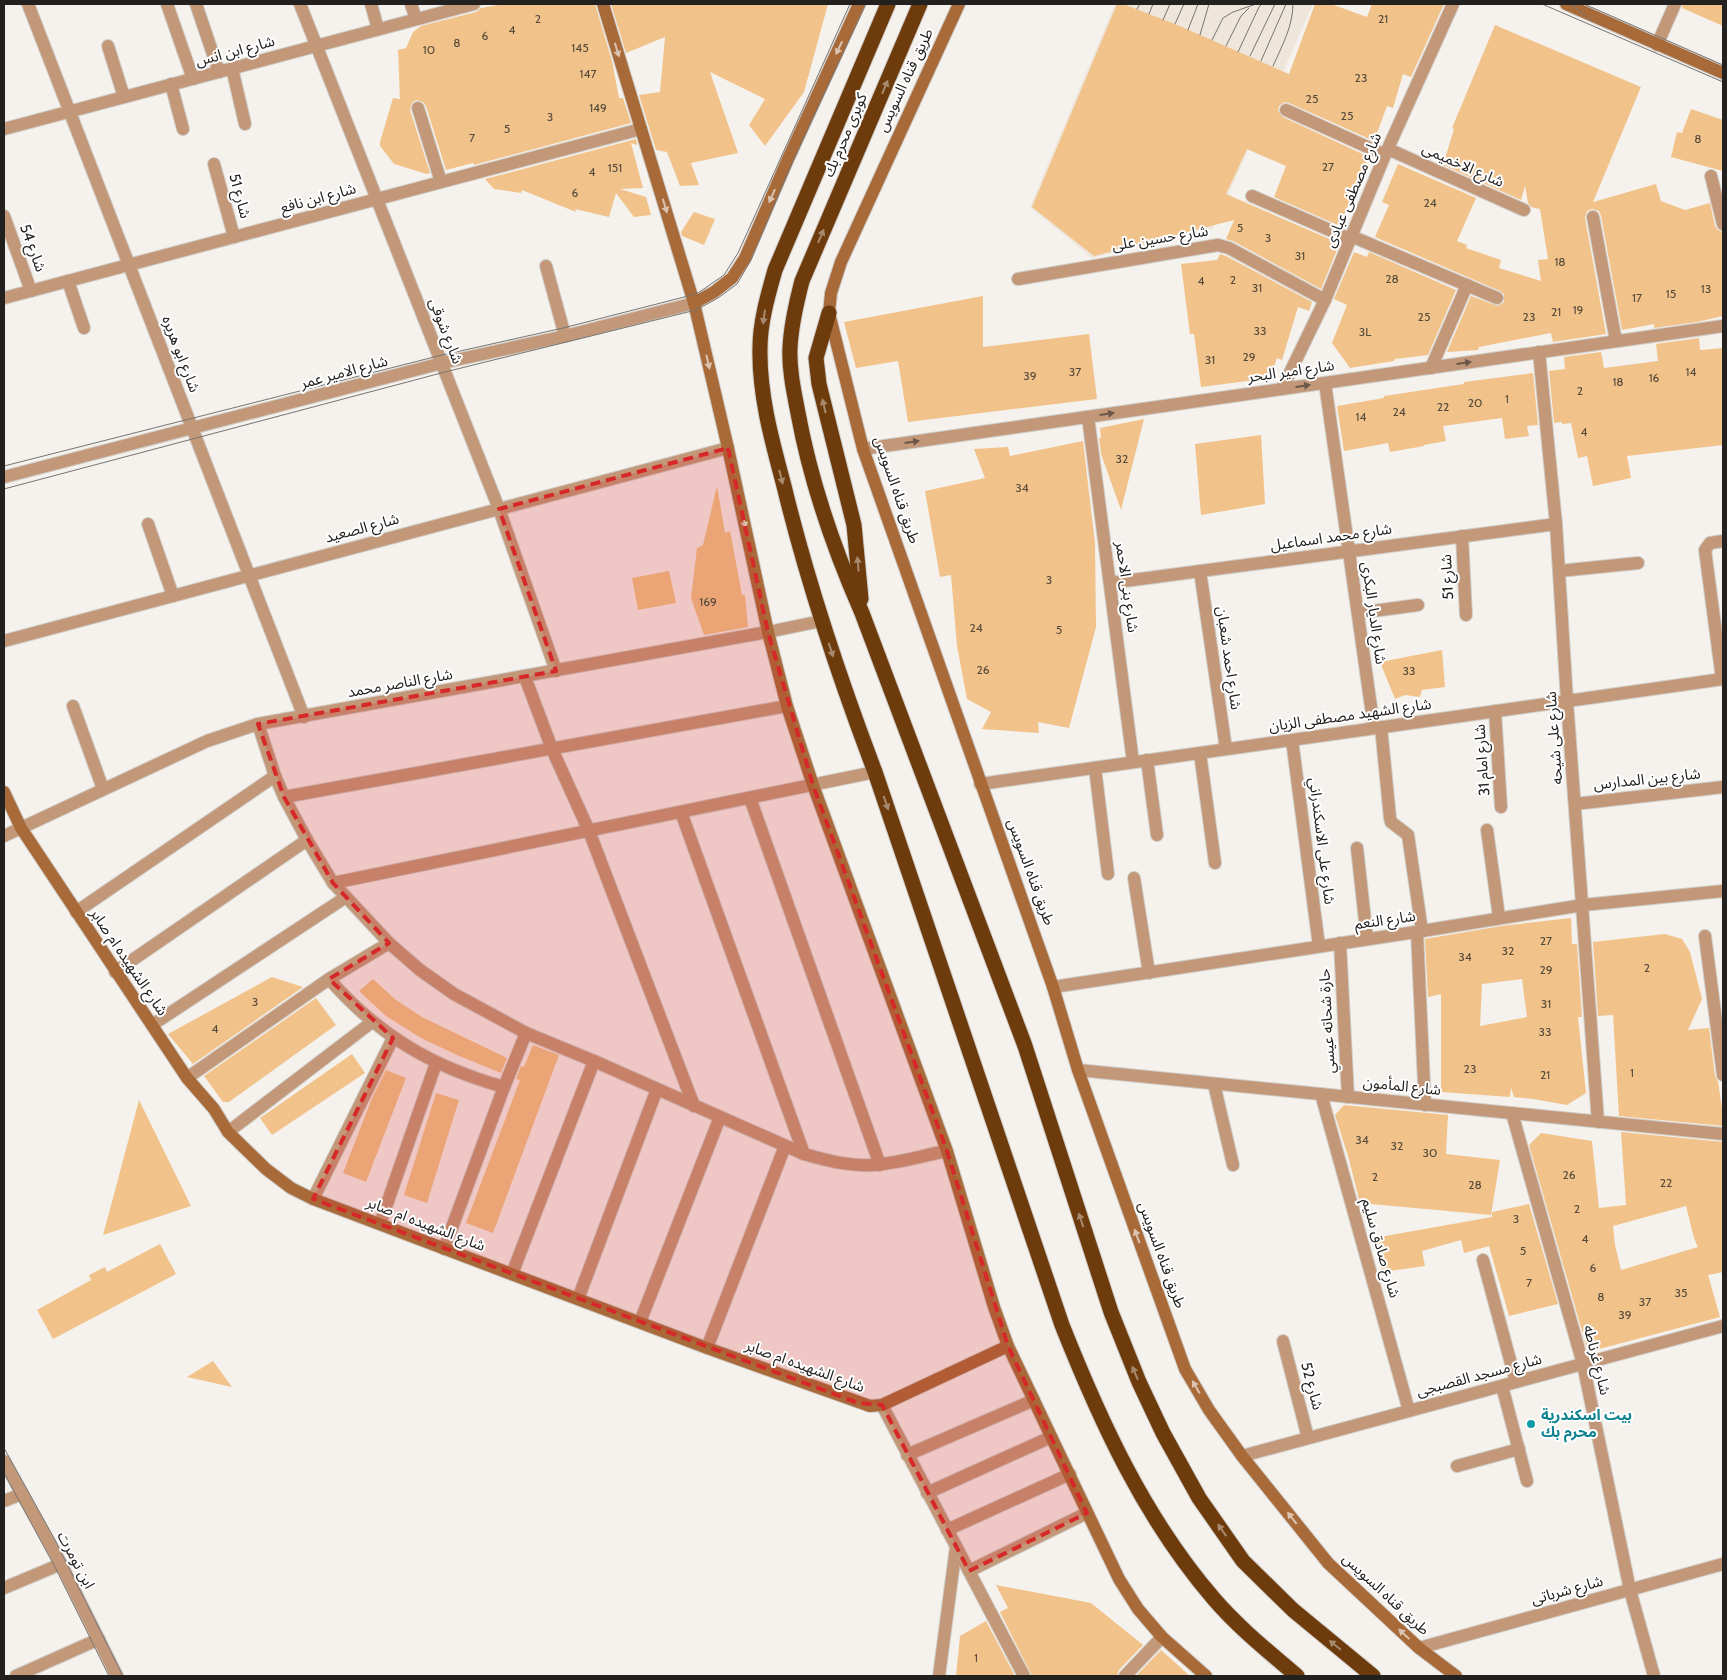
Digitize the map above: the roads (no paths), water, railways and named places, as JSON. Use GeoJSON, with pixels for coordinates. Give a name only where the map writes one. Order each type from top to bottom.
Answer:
{"type":"FeatureCollection","features":[{"type":"Feature","properties":{"kind":"highway","name":"كوبرى محرم بك"},"geometry":{"type":"LineString","coordinates":[[821,621],[800,553],[768,419],[762,382],[760,347],[766,302],[775,270],[888,4]]}},
{"type":"Feature","properties":{"kind":"highway","name":"كوبرى محرم بك"},"geometry":{"type":"LineString","coordinates":[[862,613],[838,559],[823,515],[800,424],[792,381],[790,350],[792,317],[802,281],[920,4]]}},
{"type":"Feature","properties":{"kind":"highway"},"geometry":{"type":"LineString","coordinates":[[829,313],[816,358],[827,419],[854,525],[862,613],[1025,1046],[1127,1356],[1163,1433],[1199,1498],[1243,1561],[1293,1610],[1373,1676]]}},
{"type":"Feature","properties":{"kind":"highway"},"geometry":{"type":"LineString","coordinates":[[821,621],[875,772],[1059,1316],[1090,1394],[1119,1455],[1158,1523],[1185,1562],[1215,1600],[1260,1644],[1297,1676]]}},
{"type":"Feature","properties":{"kind":"street","name":"شارع ابو هريره"},"geometry":{"type":"LineString","coordinates":[[28,4],[304,717]]}},
{"type":"Feature","properties":{"kind":"street"},"geometry":{"type":"LineString","coordinates":[[167,4],[193,78]]}},
{"type":"Feature","properties":{"kind":"street"},"geometry":{"type":"LineString","coordinates":[[196,4],[219,72]]}},
{"type":"Feature","properties":{"kind":"street","name":"شارع شوقى"},"geometry":{"type":"LineString","coordinates":[[300,4],[499,509],[556,672]]}},
{"type":"Feature","properties":{"kind":"street"},"geometry":{"type":"LineString","coordinates":[[371,4],[378,29]]}},
{"type":"Feature","properties":{"kind":"street"},"geometry":{"type":"LineString","coordinates":[[412,4],[416,19]]}},
{"type":"Feature","properties":{"kind":"street","name":"شارع ابن انس"},"geometry":{"type":"LineString","coordinates":[[4,129],[474,4]]}},
{"type":"Feature","properties":{"kind":"street"},"geometry":{"type":"LineString","coordinates":[[603,4],[694,303],[768,632],[787,706],[813,785],[947,1151],[994,1307],[1008,1346],[1119,1579],[1138,1609],[1162,1637],[1206,1676]]}},
{"type":"Feature","properties":{"kind":"street"},"geometry":{"type":"LineString","coordinates":[[694,303],[714,292],[732,278],[745,258],[859,4]]}},
{"type":"Feature","properties":{"kind":"street","name":"طريق قناه السويس"},"geometry":{"type":"LineString","coordinates":[[960,4],[840,262],[831,293],[829,313],[864,449],[980,784],[1053,987],[1078,1070],[1185,1369],[1208,1410],[1242,1456],[1328,1563],[1419,1648],[1456,1676]]}},
{"type":"Feature","properties":{"kind":"street","name":"شارع مصطفى عبادى"},"geometry":{"type":"LineString","coordinates":[[1282,389],[1325,300],[1386,152],[1453,4]]}},
{"type":"Feature","properties":{"kind":"street"},"geometry":{"type":"LineString","coordinates":[[1566,4],[1723,73]]}},
{"type":"Feature","properties":{"kind":"street"},"geometry":{"type":"LineString","coordinates":[[1657,45],[1675,4]]}},
{"type":"Feature","properties":{"kind":"street"},"geometry":{"type":"LineString","coordinates":[[108,46],[124,97]]}},
{"type":"Feature","properties":{"kind":"street"},"geometry":{"type":"LineString","coordinates":[[232,68],[245,124]]}},
{"type":"Feature","properties":{"kind":"street"},"geometry":{"type":"LineString","coordinates":[[171,84],[183,129]]}},
{"type":"Feature","properties":{"kind":"street"},"geometry":{"type":"LineString","coordinates":[[418,108],[441,182]]}},
{"type":"Feature","properties":{"kind":"street","name":"شارع الاخميمى"},"geometry":{"type":"LineString","coordinates":[[1286,110],[1524,210]]}},
{"type":"Feature","properties":{"kind":"street","name":"شارع ابن نافع"},"geometry":{"type":"LineString","coordinates":[[4,298],[641,129]]}},
{"type":"Feature","properties":{"kind":"street","name":"شارع 51"},"geometry":{"type":"LineString","coordinates":[[214,164],[234,237]]}},
{"type":"Feature","properties":{"kind":"street"},"geometry":{"type":"LineString","coordinates":[[1711,176],[1723,224]]}},
{"type":"Feature","properties":{"kind":"street"},"geometry":{"type":"LineString","coordinates":[[1252,196],[1497,298]]}},
{"type":"Feature","properties":{"kind":"street","name":"شارع 54"},"geometry":{"type":"LineString","coordinates":[[4,216],[31,291]]}},
{"type":"Feature","properties":{"kind":"street"},"geometry":{"type":"LineString","coordinates":[[1592,217],[1616,341]]}},
{"type":"Feature","properties":{"kind":"street","name":"شارع حسين على"},"geometry":{"type":"LineString","coordinates":[[1018,279],[1218,245],[1229,248],[1325,300]]}},
{"type":"Feature","properties":{"kind":"street"},"geometry":{"type":"LineString","coordinates":[[546,266],[565,336]]}},
{"type":"Feature","properties":{"kind":"street"},"geometry":{"type":"LineString","coordinates":[[68,281],[84,328]]}},
{"type":"Feature","properties":{"kind":"street"},"geometry":{"type":"LineString","coordinates":[[1431,368],[1467,285]]}},
{"type":"Feature","properties":{"kind":"street","name":"شارع الامير عمر"},"geometry":{"type":"LineString","coordinates":[[4,477],[442,363],[565,336],[694,303]]}},
{"type":"Feature","properties":{"kind":"street","name":"شارع امير البحر"},"geometry":{"type":"LineString","coordinates":[[864,449],[1723,326]]}},
{"type":"Feature","properties":{"kind":"street","name":"شارع على شيحه"},"geometry":{"type":"LineString","coordinates":[[1539,352],[1556,524],[1598,1122]]}},
{"type":"Feature","properties":{"kind":"street","name":"شارع الديار البكرى"},"geometry":{"type":"LineString","coordinates":[[1325,383],[1390,818],[1391,822],[1408,835],[1420,932],[1425,1105]]}},
{"type":"Feature","properties":{"kind":"street","name":"شارع بنى الاحمر"},"geometry":{"type":"LineString","coordinates":[[1088,417],[1133,762]]}},
{"type":"Feature","properties":{"kind":"street","name":"شارع الصعيد"},"geometry":{"type":"LineString","coordinates":[[4,640],[728,448]]}},
{"type":"Feature","properties":{"kind":"street"},"geometry":{"type":"LineString","coordinates":[[148,524],[173,596]]}},
{"type":"Feature","properties":{"kind":"street","name":"شارع محمد اسماعيل"},"geometry":{"type":"LineString","coordinates":[[1110,583],[1556,524]]}},
{"type":"Feature","properties":{"kind":"street","name":"شارع 51"},"geometry":{"type":"LineString","coordinates":[[1462,536],[1466,615]]}},
{"type":"Feature","properties":{"kind":"street"},"geometry":{"type":"LineString","coordinates":[[1722,679],[1705,550],[1710,543],[1723,541]]}},
{"type":"Feature","properties":{"kind":"street"},"geometry":{"type":"LineString","coordinates":[[1559,571],[1638,563]]}},
{"type":"Feature","properties":{"kind":"street","name":"شارع احمد شعبان"},"geometry":{"type":"LineString","coordinates":[[1200,571],[1226,749]]}},
{"type":"Feature","properties":{"kind":"street"},"geometry":{"type":"LineString","coordinates":[[1358,613],[1418,605]]}},
{"type":"Feature","properties":{"kind":"street","name":"شارع الناصر محمد"},"geometry":{"type":"LineString","coordinates":[[4,836],[207,741],[258,724],[556,672],[821,621]]}},
{"type":"Feature","properties":{"kind":"street"},"geometry":{"type":"LineString","coordinates":[[525,677],[552,748],[589,831],[694,1106]]}},
{"type":"Feature","properties":{"kind":"street","name":"شارع الشهيد مصطفى الزيان"},"geometry":{"type":"LineString","coordinates":[[980,784],[1722,679]]}},
{"type":"Feature","properties":{"kind":"street"},"geometry":{"type":"LineString","coordinates":[[73,706],[103,790]]}},
{"type":"Feature","properties":{"kind":"street"},"geometry":{"type":"LineString","coordinates":[[284,797],[787,706]]}},
{"type":"Feature","properties":{"kind":"street","name":"شارع امام 31"},"geometry":{"type":"LineString","coordinates":[[1495,711],[1501,807]]}},
{"type":"Feature","properties":{"kind":"street"},"geometry":{"type":"LineString","coordinates":[[258,724],[284,797],[307,840],[333,882],[389,943],[420,970],[454,994],[526,1034],[594,1061],[804,1154],[822,1160],[880,1165],[947,1151]]}},
{"type":"Feature","properties":{"kind":"street","name":"شارع على الاسكندراني"},"geometry":{"type":"LineString","coordinates":[[1292,740],[1319,946]]}},
{"type":"Feature","properties":{"kind":"street"},"geometry":{"type":"LineString","coordinates":[[1200,753],[1215,863]]}},
{"type":"Feature","properties":{"kind":"street"},"geometry":{"type":"LineString","coordinates":[[1147,760],[1157,835]]}},
{"type":"Feature","properties":{"kind":"street"},"geometry":{"type":"LineString","coordinates":[[1095,768],[1108,874]]}},
{"type":"Feature","properties":{"kind":"street"},"geometry":{"type":"LineString","coordinates":[[333,882],[875,772]]}},
{"type":"Feature","properties":{"kind":"street"},"geometry":{"type":"LineString","coordinates":[[76,912],[275,776]]}},
{"type":"Feature","properties":{"kind":"street","name":"شارع بين المدارس"},"geometry":{"type":"LineString","coordinates":[[1575,804],[1723,787]]}},
{"type":"Feature","properties":{"kind":"street","name":"شارع الشهيده ام صابر"},"geometry":{"type":"LineString","coordinates":[[4,792],[21,828],[187,1078],[214,1109],[228,1132],[266,1169],[291,1188],[313,1199],[707,1348],[858,1403],[870,1406],[882,1405]]}},
{"type":"Feature","properties":{"kind":"street"},"geometry":{"type":"LineString","coordinates":[[750,798],[880,1165]]}},
{"type":"Feature","properties":{"kind":"street"},"geometry":{"type":"LineString","coordinates":[[681,812],[804,1154]]}},
{"type":"Feature","properties":{"kind":"street"},"geometry":{"type":"LineString","coordinates":[[1487,830],[1499,917]]}},
{"type":"Feature","properties":{"kind":"street"},"geometry":{"type":"LineString","coordinates":[[115,972],[307,840]]}},
{"type":"Feature","properties":{"kind":"street"},"geometry":{"type":"LineString","coordinates":[[1357,848],[1367,939]]}},
{"type":"Feature","properties":{"kind":"street"},"geometry":{"type":"LineString","coordinates":[[1134,878],[1149,973]]}},
{"type":"Feature","properties":{"kind":"street","name":"شارع النعم"},"geometry":{"type":"LineString","coordinates":[[1053,987],[1420,932],[1499,917],[1583,905],[1723,891]]}},
{"type":"Feature","properties":{"kind":"street"},"geometry":{"type":"LineString","coordinates":[[152,1025],[346,896]]}},
{"type":"Feature","properties":{"kind":"street"},"geometry":{"type":"LineString","coordinates":[[1705,936],[1723,1075]]}},
{"type":"Feature","properties":{"kind":"street"},"geometry":{"type":"LineString","coordinates":[[187,1078],[328,979],[389,943]]}},
{"type":"Feature","properties":{"kind":"street","name":"حارة شحاته عيسي"},"geometry":{"type":"LineString","coordinates":[[1340,943],[1348,1097]]}},
{"type":"Feature","properties":{"kind":"street"},"geometry":{"type":"LineString","coordinates":[[328,979],[372,1022],[394,1038],[436,1063],[504,1087]]}},
{"type":"Feature","properties":{"kind":"street"},"geometry":{"type":"LineString","coordinates":[[228,1132],[372,1022]]}},
{"type":"Feature","properties":{"kind":"street"},"geometry":{"type":"LineString","coordinates":[[444,1249],[504,1087],[526,1034]]}},
{"type":"Feature","properties":{"kind":"street"},"geometry":{"type":"LineString","coordinates":[[313,1199],[394,1038]]}},
{"type":"Feature","properties":{"kind":"street"},"geometry":{"type":"LineString","coordinates":[[512,1274],[594,1061]]}},
{"type":"Feature","properties":{"kind":"street"},"geometry":{"type":"LineString","coordinates":[[380,1224],[436,1063]]}},
{"type":"Feature","properties":{"kind":"street","name":"شارع المأمون"},"geometry":{"type":"LineString","coordinates":[[1078,1070],[1723,1134]]}},
{"type":"Feature","properties":{"kind":"street"},"geometry":{"type":"LineString","coordinates":[[1214,1084],[1233,1165]]}},
{"type":"Feature","properties":{"kind":"street"},"geometry":{"type":"LineString","coordinates":[[578,1299],[656,1089]]}},
{"type":"Feature","properties":{"kind":"street","name":"شارع صادق سليم"},"geometry":{"type":"LineString","coordinates":[[1321,1094],[1409,1411]]}},
{"type":"Feature","properties":{"kind":"street","name":"شارع غرناطه"},"geometry":{"type":"LineString","coordinates":[[1512,1113],[1583,1364],[1630,1590],[1654,1676]]}},
{"type":"Feature","properties":{"kind":"street"},"geometry":{"type":"LineString","coordinates":[[640,1322],[720,1117]]}},
{"type":"Feature","properties":{"kind":"street"},"geometry":{"type":"LineString","coordinates":[[707,1348],[786,1146]]}},
{"type":"Feature","properties":{"kind":"street"},"geometry":{"type":"LineString","coordinates":[[1483,1260],[1516,1382]]}},
{"type":"Feature","properties":{"kind":"street","name":"شارع مسجد القصبجى"},"geometry":{"type":"LineString","coordinates":[[1242,1456],[1723,1326]]}},
{"type":"Feature","properties":{"kind":"street","name":"شارع 52"},"geometry":{"type":"LineString","coordinates":[[1283,1341],[1308,1438]]}},
{"type":"Feature","properties":{"kind":"street"},"geometry":{"type":"LineString","coordinates":[[1008,1346],[882,1405],[1024,1676]]}},
{"type":"Feature","properties":{"kind":"street"},"geometry":{"type":"LineString","coordinates":[[1502,1386],[1527,1481]]}},
{"type":"Feature","properties":{"kind":"street"},"geometry":{"type":"LineString","coordinates":[[908,1455],[1034,1400]]}},
{"type":"Feature","properties":{"kind":"street"},"geometry":{"type":"LineString","coordinates":[[928,1493],[1051,1438]]}},
{"type":"Feature","properties":{"kind":"street"},"geometry":{"type":"LineString","coordinates":[[1457,1466],[1519,1449]]}},
{"type":"Feature","properties":{"kind":"street","name":"ابن تومرت"},"geometry":{"type":"LineString","coordinates":[[4,1461],[61,1564],[117,1676]]}},
{"type":"Feature","properties":{"kind":"street"},"geometry":{"type":"LineString","coordinates":[[947,1530],[1070,1474]]}},
{"type":"Feature","properties":{"kind":"street"},"geometry":{"type":"LineString","coordinates":[[4,1501],[22,1494]]}},
{"type":"Feature","properties":{"kind":"street"},"geometry":{"type":"LineString","coordinates":[[969,1571],[1088,1513]]}},
{"type":"Feature","properties":{"kind":"street"},"geometry":{"type":"LineString","coordinates":[[940,1676],[956,1547]]}},
{"type":"Feature","properties":{"kind":"street"},"geometry":{"type":"LineString","coordinates":[[4,1588],[61,1564]]}},
{"type":"Feature","properties":{"kind":"street","name":"شارع شرباتى"},"geometry":{"type":"LineString","coordinates":[[1419,1648],[1723,1564]]}},
{"type":"Feature","properties":{"kind":"street"},"geometry":{"type":"LineString","coordinates":[[1126,1676],[1162,1637]]}},
{"type":"Feature","properties":{"kind":"street"},"geometry":{"type":"LineString","coordinates":[[16,1676],[99,1639]]}},
{"type":"Feature","properties":{"kind":"tram line"},"geometry":{"type":"LineString","coordinates":[[4,466],[438,356],[563,328],[698,293],[724,275],[738,253],[850,4]]}},
{"type":"Feature","properties":{"kind":"tram line"},"geometry":{"type":"LineString","coordinates":[[4,489],[445,372],[696,310],[718,298],[737,284],[751,260],[793,161],[866,4]]}},
{"type":"Feature","properties":{"kind":"tram line"},"geometry":{"type":"LineString","coordinates":[[1137,9],[1140,4]]}},
{"type":"Feature","properties":{"kind":"tram line"},"geometry":{"type":"LineString","coordinates":[[1149,14],[1153,4]]}},
{"type":"Feature","properties":{"kind":"tram line"},"geometry":{"type":"LineString","coordinates":[[1163,20],[1170,4]]}},
{"type":"Feature","properties":{"kind":"tram line"},"geometry":{"type":"LineString","coordinates":[[1175,24],[1184,4]]}},
{"type":"Feature","properties":{"kind":"tram line"},"geometry":{"type":"LineString","coordinates":[[1188,30],[1198,4]]}},
{"type":"Feature","properties":{"kind":"tram line"},"geometry":{"type":"LineString","coordinates":[[1200,35],[1209,4]]}},
{"type":"Feature","properties":{"kind":"tram line"},"geometry":{"type":"LineString","coordinates":[[1212,40],[1223,18],[1233,12],[1256,4]]}},
{"type":"Feature","properties":{"kind":"tram line"},"geometry":{"type":"LineString","coordinates":[[1238,52],[1262,4]]}},
{"type":"Feature","properties":{"kind":"tram line"},"geometry":{"type":"LineString","coordinates":[[1250,56],[1275,4]]}},
{"type":"Feature","properties":{"kind":"tram line"},"geometry":{"type":"LineString","coordinates":[[1261,61],[1286,4]]}},
{"type":"Feature","properties":{"kind":"tram line"},"geometry":{"type":"LineString","coordinates":[[1273,66],[1289,28],[1293,4]]}},
{"type":"Feature","properties":{"kind":"tram line"},"geometry":{"type":"LineString","coordinates":[[1542,4],[1723,82]]}},
{"type":"Feature","properties":{"kind":"tram line"},"geometry":{"type":"LineString","coordinates":[[1571,4],[1592,21]]}},
{"type":"Feature","properties":{"kind":"tram line"},"geometry":{"type":"LineString","coordinates":[[1584,4],[1723,65]]}},
{"type":"Feature","properties":{"kind":"tram line"},"geometry":{"type":"LineString","coordinates":[[1226,46],[1241,16],[1249,8]]}},
{"type":"Feature","properties":{"kind":"tram line"},"geometry":{"type":"LineString","coordinates":[[4,1448],[55,1540],[123,1676]]}},
{"type":"Feature","properties":{"kind":"tram line"},"geometry":{"type":"LineString","coordinates":[[4,1473],[55,1567],[109,1676]]}},
{"type":"Feature","properties":{"kind":"place","name":"بيت اسكندرية محرم بك"},"geometry":{"type":"Point","coordinates":[1531,1424]}}]}
